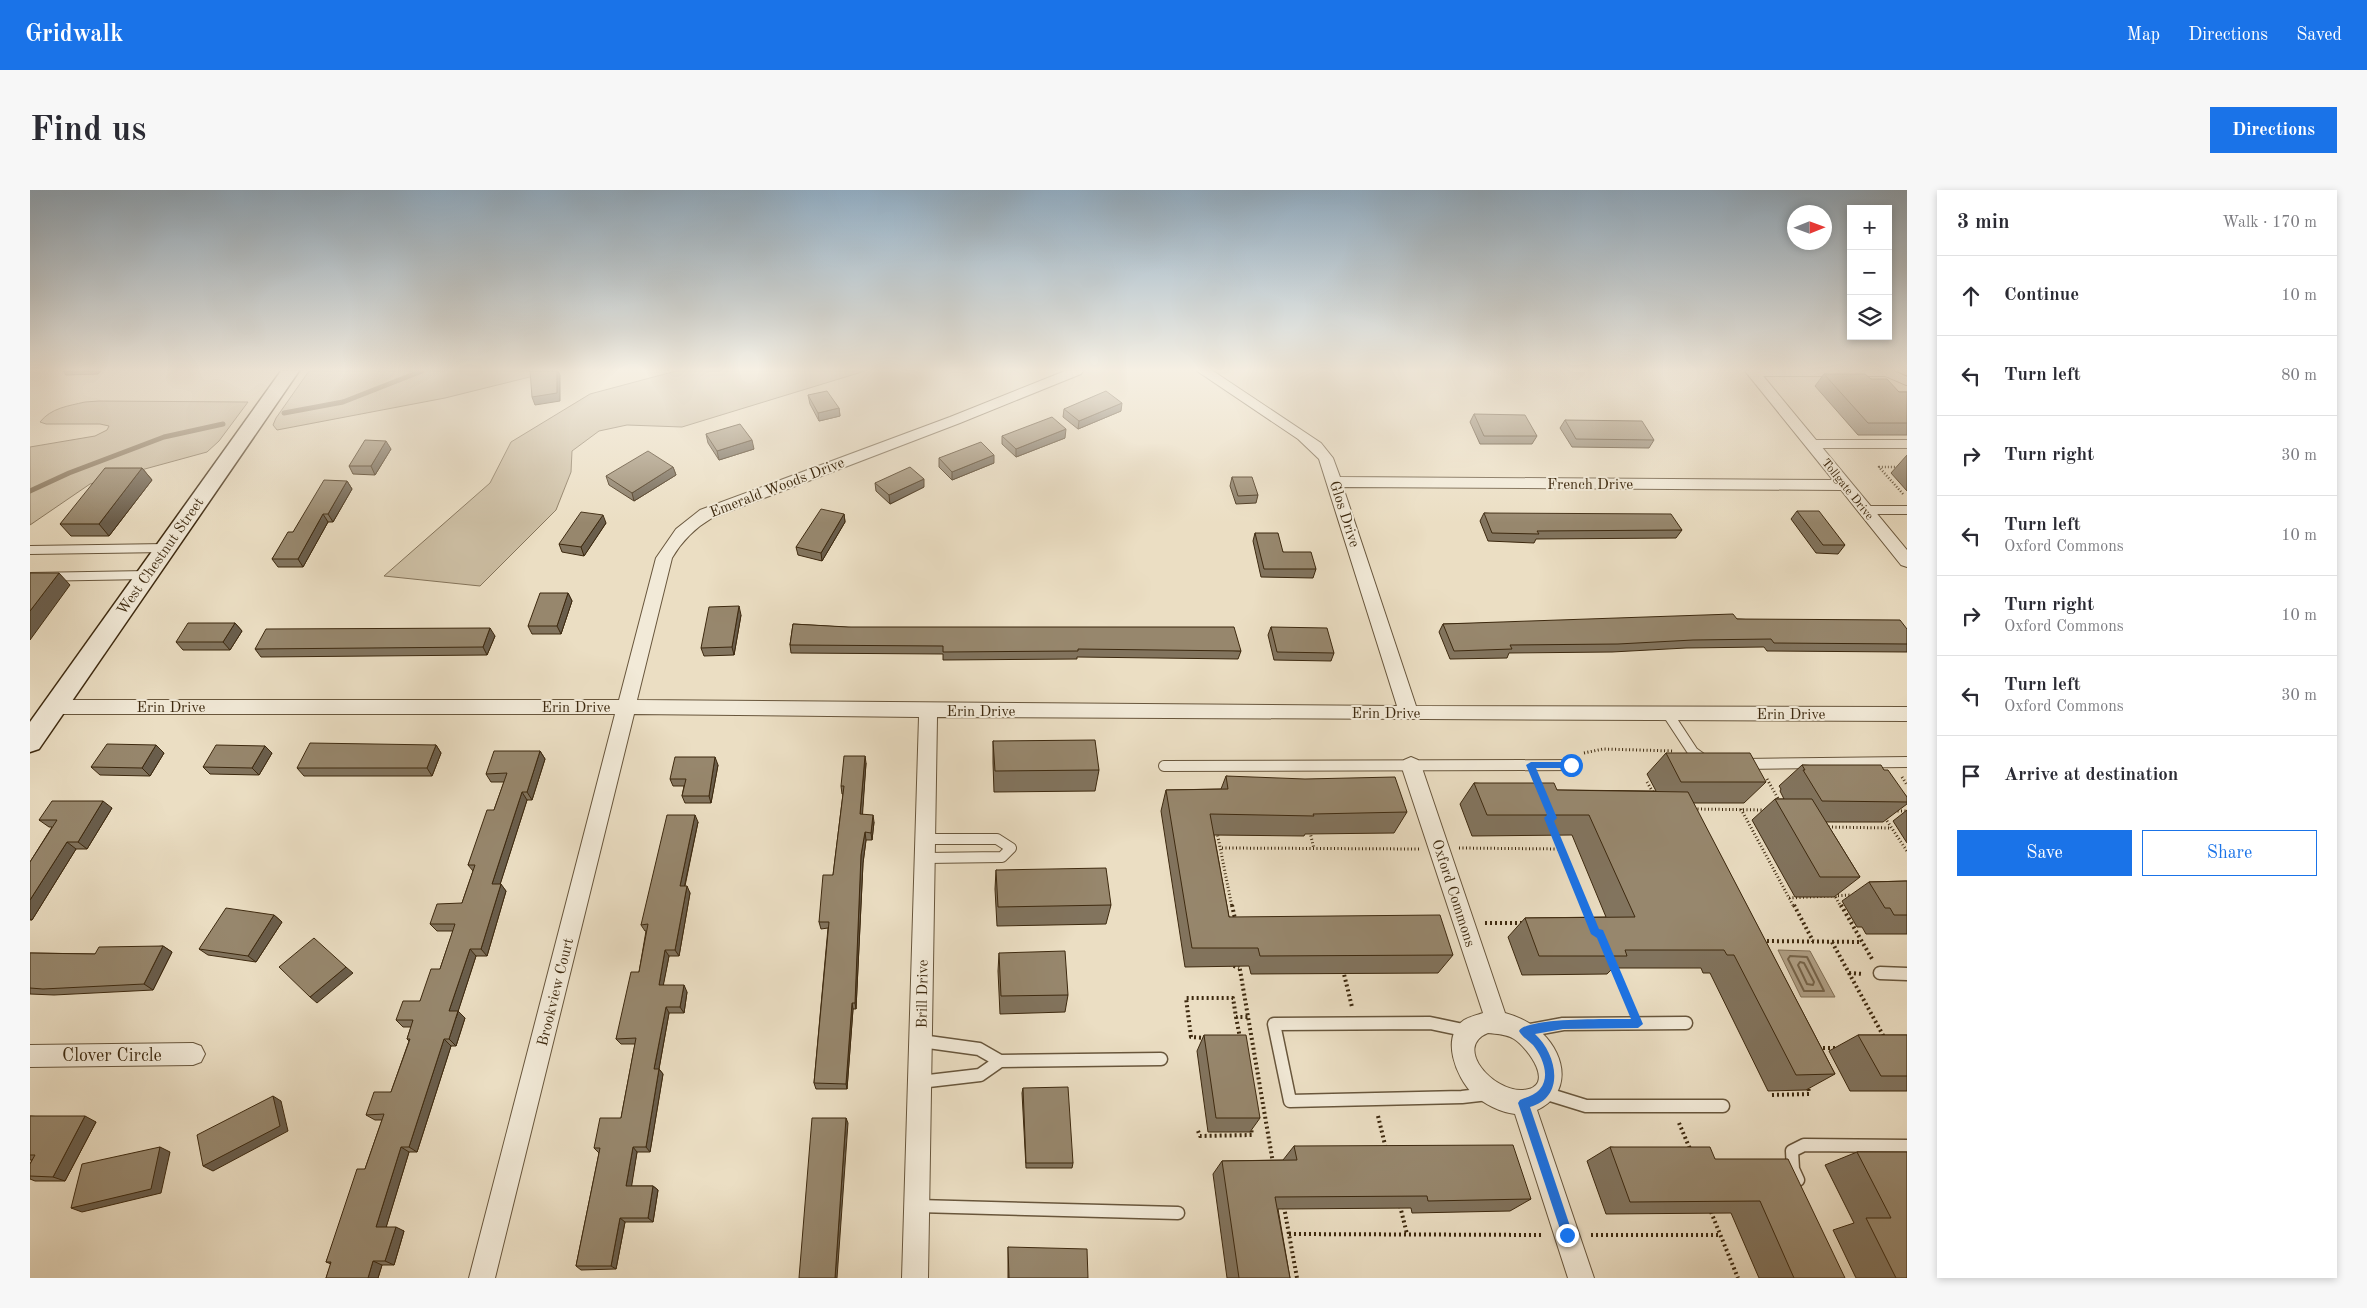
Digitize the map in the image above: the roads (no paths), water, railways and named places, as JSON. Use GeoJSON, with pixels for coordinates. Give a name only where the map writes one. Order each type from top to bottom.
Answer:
{"type":"FeatureCollection","features":[{"type":"Feature","properties":{"kind":"main road","name":"West Chestnut Street"},"geometry":{"type":"LineString","coordinates":[[32,735],[54,707],[254,422]]}},
{"type":"Feature","properties":{"kind":"street","name":"Emerald Woods Drive"},"geometry":{"type":"LineString","coordinates":[[627,707],[664,558],[674,538],[706,514],[950,422]]}},
{"type":"Feature","properties":{"kind":"street","name":"Glos Drive"},"geometry":{"type":"LineString","coordinates":[[1280,422],[1316,446],[1326,458],[1408,713]]}},
{"type":"Feature","properties":{"kind":"street","name":"Tollgate Drive"},"geometry":{"type":"LineString","coordinates":[[1794,422],[1907,561]]}},
{"type":"Feature","properties":{"kind":"street","name":"French Drive"},"geometry":{"type":"LineString","coordinates":[[1335,482],[1845,485]]}},
{"type":"Feature","properties":{"kind":"street","name":"Erin Drive"},"geometry":{"type":"LineString","coordinates":[[54,707],[627,707],[928,711],[1907,714]]}},
{"type":"Feature","properties":{"kind":"street","name":"Brookview Court"},"geometry":{"type":"LineString","coordinates":[[482,1278],[627,707]]}},
{"type":"Feature","properties":{"kind":"street","name":"Brill Drive"},"geometry":{"type":"LineString","coordinates":[[915,1278],[928,711]]}},
{"type":"Feature","properties":{"kind":"street","name":"Oxford Commons"},"geometry":{"type":"LineString","coordinates":[[1411,765],[1497,1022]]}},
{"type":"Feature","properties":{"kind":"street"},"geometry":{"type":"LineString","coordinates":[[1497,1022],[1510,1024],[1524,1031],[1537,1042],[1546,1056],[1550,1070],[1549,1082],[1534,1098],[1505,1101],[1490,1093],[1476,1082],[1467,1068],[1463,1056],[1463,1043],[1468,1031],[1478,1024],[1497,1022]]}},
{"type":"Feature","properties":{"kind":"street","name":"Clover Circle"},"geometry":{"type":"LineString","coordinates":[[30,1056],[193,1054]]}},
{"type":"Feature","properties":{"kind":"street"},"geometry":{"type":"LineString","coordinates":[[1534,1098],[1581,1278]]}},
{"type":"Feature","properties":{"kind":"lane"},"geometry":{"type":"LineString","coordinates":[[1812,444],[1907,444]]}},
{"type":"Feature","properties":{"kind":"lane"},"geometry":{"type":"LineString","coordinates":[[1866,510],[1907,510]]}},
{"type":"Feature","properties":{"kind":"lane"},"geometry":{"type":"LineString","coordinates":[[30,550],[166,548]]}},
{"type":"Feature","properties":{"kind":"lane"},"geometry":{"type":"LineString","coordinates":[[30,577],[147,575]]}},
{"type":"Feature","properties":{"kind":"lane"},"geometry":{"type":"LineString","coordinates":[[1668,714],[1693,752],[1703,760],[1713,764]]}},
{"type":"Feature","properties":{"kind":"lane"},"geometry":{"type":"LineString","coordinates":[[1734,764],[1907,762]]}},
{"type":"Feature","properties":{"kind":"lane"},"geometry":{"type":"LineString","coordinates":[[1164,766],[1574,765]]}},
{"type":"Feature","properties":{"kind":"lane"},"geometry":{"type":"LineString","coordinates":[[997,839],[1011,848],[1002,856],[925,849],[997,839]]}},
{"type":"Feature","properties":{"kind":"lane"},"geometry":{"type":"LineString","coordinates":[[1880,973],[1907,974]]}},
{"type":"Feature","properties":{"kind":"lane"},"geometry":{"type":"LineString","coordinates":[[1468,1031],[1430,1023],[1274,1024],[1290,1100],[1462,1098],[1490,1093]]}},
{"type":"Feature","properties":{"kind":"lane"},"geometry":{"type":"LineString","coordinates":[[1524,1031],[1563,1024],[1686,1023]]}},
{"type":"Feature","properties":{"kind":"lane"},"geometry":{"type":"LineString","coordinates":[[921,1041],[979,1049],[1000,1061],[1161,1059]]}},
{"type":"Feature","properties":{"kind":"lane"},"geometry":{"type":"LineString","coordinates":[[920,1082],[980,1075],[1000,1061]]}},
{"type":"Feature","properties":{"kind":"lane"},"geometry":{"type":"LineString","coordinates":[[1534,1098],[1586,1106],[1724,1106]]}},
{"type":"Feature","properties":{"kind":"lane"},"geometry":{"type":"LineString","coordinates":[[1804,1194],[1792,1169],[1792,1151],[1804,1145],[1907,1146]]}},
{"type":"Feature","properties":{"kind":"lane"},"geometry":{"type":"LineString","coordinates":[[917,1206],[1178,1213]]}},
{"type":"Feature","properties":{"kind":"water"},"geometry":{"type":"Polygon","coordinates":[[[1778,950],[1810,951],[1835,997],[1801,997],[1778,950]]]}},
{"type":"Feature","properties":{"kind":"waterway"},"geometry":{"type":"LineString","coordinates":[[30,491],[69,473],[164,437],[223,424]]}}]}
